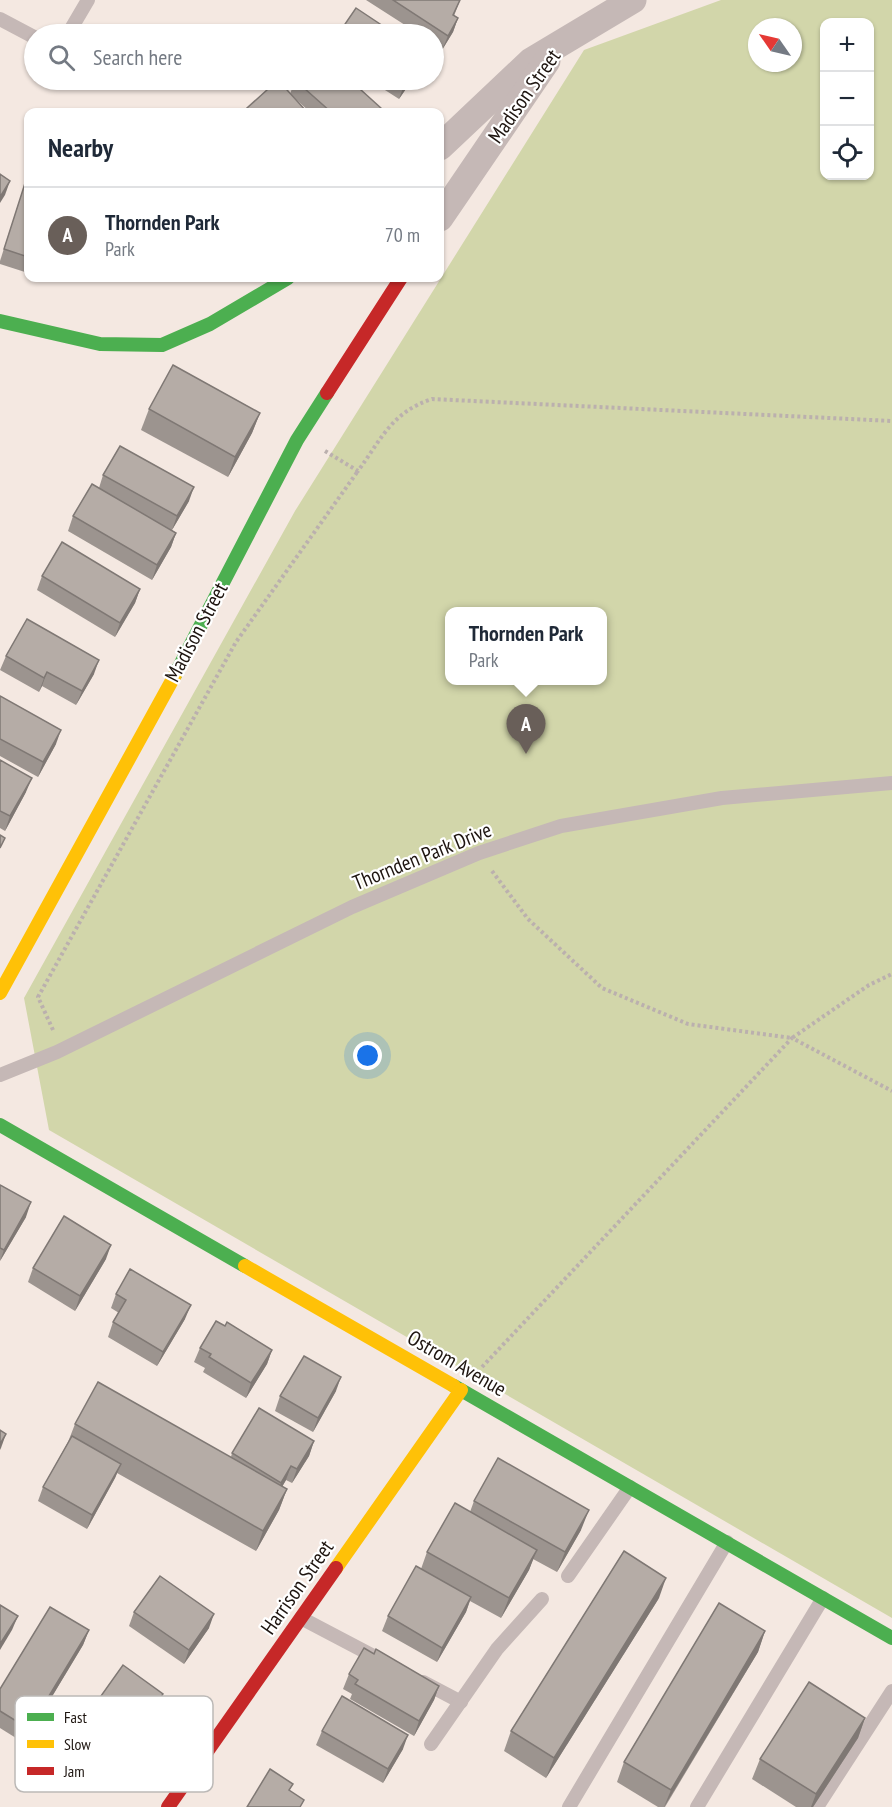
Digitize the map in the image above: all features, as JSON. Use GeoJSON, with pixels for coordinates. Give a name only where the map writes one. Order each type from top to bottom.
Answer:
{"type":"FeatureCollection","features":[{"type":"Feature","properties":{"kind":"street","name":"Madison Street"},"geometry":{"type":"LineString","coordinates":[[444,212],[562,40],[633,0]]}},
{"type":"Feature","properties":{"kind":"street"},"geometry":{"type":"LineString","coordinates":[[444,143],[531,61],[562,40]]}},
{"type":"Feature","properties":{"kind":"street"},"geometry":{"type":"LineString","coordinates":[[0,321],[100,344],[162,345],[210,324],[281,282]]}},
{"type":"Feature","properties":{"kind":"street","name":"Madison Street"},"geometry":{"type":"LineString","coordinates":[[0,993],[181,662],[297,440],[398,282]]}},
{"type":"Feature","properties":{"kind":"street","name":"Ostrom Avenue"},"geometry":{"type":"LineString","coordinates":[[0,1125],[892,1638]]}},
{"type":"Feature","properties":{"kind":"street","name":"Harrison Street"},"geometry":{"type":"LineString","coordinates":[[213,1743],[460,1390]]}},
{"type":"Feature","properties":{"kind":"street","name":"Harrison Street"},"geometry":{"type":"LineString","coordinates":[[168,1807],[179,1792]]}},
{"type":"Feature","properties":{"kind":"lane"},"geometry":{"type":"LineString","coordinates":[[74,24],[88,0]]}},
{"type":"Feature","properties":{"kind":"lane"},"geometry":{"type":"LineString","coordinates":[[0,19],[24,32]]}},
{"type":"Feature","properties":{"kind":"lane","name":"Thornden Park Drive"},"geometry":{"type":"LineString","coordinates":[[0,1075],[62,1050],[352,907],[479,853],[561,826],[722,798],[892,783]]}},
{"type":"Feature","properties":{"kind":"lane"},"geometry":{"type":"LineString","coordinates":[[568,1576],[630,1487]]}},
{"type":"Feature","properties":{"kind":"lane"},"geometry":{"type":"LineString","coordinates":[[569,1807],[727,1542]]}},
{"type":"Feature","properties":{"kind":"lane"},"geometry":{"type":"LineString","coordinates":[[697,1807],[823,1598]]}},
{"type":"Feature","properties":{"kind":"lane"},"geometry":{"type":"LineString","coordinates":[[431,1744],[497,1649],[542,1599]]}},
{"type":"Feature","properties":{"kind":"lane"},"geometry":{"type":"LineString","coordinates":[[301,1618],[391,1665]]}},
{"type":"Feature","properties":{"kind":"lane"},"geometry":{"type":"LineString","coordinates":[[411,1676],[461,1702]]}},
{"type":"Feature","properties":{"kind":"lane"},"geometry":{"type":"LineString","coordinates":[[817,1807],[892,1691]]}},
{"type":"Feature","properties":{"kind":"path"},"geometry":{"type":"LineString","coordinates":[[62,1050],[38,997],[236,642],[397,416],[411,405],[432,399],[892,421]]}},
{"type":"Feature","properties":{"kind":"path"},"geometry":{"type":"LineString","coordinates":[[297,440],[324,451],[358,471]]}},
{"type":"Feature","properties":{"kind":"path"},"geometry":{"type":"LineString","coordinates":[[479,853],[528,919],[602,988],[688,1024],[792,1038],[892,1091]]}},
{"type":"Feature","properties":{"kind":"path"},"geometry":{"type":"LineString","coordinates":[[460,1390],[792,1038],[869,985],[892,974]]}},
{"type":"Feature","properties":{"kind":"green space"},"geometry":{"type":"Polygon","coordinates":[[[721,0],[892,0],[892,1618],[49,1130],[24,998],[295,511],[439,282],[444,282],[444,273],[584,50],[721,0]]]}},
{"type":"Feature","properties":{"kind":"building"},"geometry":{"type":"Polygon","coordinates":[[[393,0],[460,0],[453,15],[458,18],[448,36],[444,33],[444,24],[430,24],[393,0]]]}},
{"type":"Feature","properties":{"kind":"building"},"geometry":{"type":"Polygon","coordinates":[[[356,8],[380,24],[345,24],[356,8]]]}},
{"type":"Feature","properties":{"kind":"building"},"geometry":{"type":"Polygon","coordinates":[[[267,90],[287,90],[303,108],[247,108],[267,90]]]}},
{"type":"Feature","properties":{"kind":"building"},"geometry":{"type":"Polygon","coordinates":[[[306,90],[361,90],[381,108],[326,108],[306,90]]]}},
{"type":"Feature","properties":{"kind":"building"},"geometry":{"type":"Polygon","coordinates":[[[0,174],[10,181],[0,197],[0,174]]]}},
{"type":"Feature","properties":{"kind":"building"},"geometry":{"type":"Polygon","coordinates":[[[24,186],[24,256],[4,249],[24,186]]]}},
{"type":"Feature","properties":{"kind":"building"},"geometry":{"type":"Polygon","coordinates":[[[173,365],[260,413],[235,457],[149,409],[173,365]]]}},
{"type":"Feature","properties":{"kind":"building"},"geometry":{"type":"Polygon","coordinates":[[[120,446],[194,487],[177,516],[103,475],[120,446]]]}},
{"type":"Feature","properties":{"kind":"building"},"geometry":{"type":"Polygon","coordinates":[[[92,484],[176,533],[157,565],[73,516],[92,484]]]}},
{"type":"Feature","properties":{"kind":"building"},"geometry":{"type":"Polygon","coordinates":[[[62,542],[140,589],[120,623],[42,576],[62,542]]]}},
{"type":"Feature","properties":{"kind":"building"},"geometry":{"type":"Polygon","coordinates":[[[27,619],[99,660],[82,691],[47,672],[44,678],[6,656],[27,619]]]}},
{"type":"Feature","properties":{"kind":"building"},"geometry":{"type":"Polygon","coordinates":[[[0,696],[61,730],[43,762],[0,739],[0,696]]]}},
{"type":"Feature","properties":{"kind":"building"},"geometry":{"type":"Polygon","coordinates":[[[0,760],[32,778],[10,816],[0,811],[0,760]]]}},
{"type":"Feature","properties":{"kind":"building"},"geometry":{"type":"Polygon","coordinates":[[[0,835],[5,838],[0,848],[0,835]]]}},
{"type":"Feature","properties":{"kind":"building"},"geometry":{"type":"Polygon","coordinates":[[[0,1185],[31,1202],[4,1250],[0,1248],[0,1185]]]}},
{"type":"Feature","properties":{"kind":"building"},"geometry":{"type":"Polygon","coordinates":[[[64,1216],[111,1245],[80,1296],[33,1268],[64,1216]]]}},
{"type":"Feature","properties":{"kind":"building"},"geometry":{"type":"Polygon","coordinates":[[[130,1269],[191,1305],[163,1352],[113,1322],[126,1300],[116,1294],[130,1269]]]}},
{"type":"Feature","properties":{"kind":"building"},"geometry":{"type":"Polygon","coordinates":[[[216,1321],[225,1326],[227,1322],[272,1350],[251,1383],[209,1357],[211,1354],[200,1348],[216,1321]]]}},
{"type":"Feature","properties":{"kind":"building"},"geometry":{"type":"Polygon","coordinates":[[[304,1356],[341,1377],[318,1418],[280,1396],[304,1356]]]}},
{"type":"Feature","properties":{"kind":"building"},"geometry":{"type":"Polygon","coordinates":[[[98,1382],[287,1489],[263,1531],[75,1424],[98,1382]]]}},
{"type":"Feature","properties":{"kind":"building"},"geometry":{"type":"Polygon","coordinates":[[[259,1408],[314,1441],[297,1469],[291,1466],[281,1483],[232,1453],[259,1408]]]}},
{"type":"Feature","properties":{"kind":"building"},"geometry":{"type":"Polygon","coordinates":[[[0,1430],[6,1434],[0,1444],[0,1430]]]}},
{"type":"Feature","properties":{"kind":"building"},"geometry":{"type":"Polygon","coordinates":[[[72,1436],[121,1464],[92,1515],[43,1487],[72,1436]]]}},
{"type":"Feature","properties":{"kind":"building"},"geometry":{"type":"Polygon","coordinates":[[[498,1458],[589,1510],[565,1552],[474,1501],[498,1458]]]}},
{"type":"Feature","properties":{"kind":"building"},"geometry":{"type":"Polygon","coordinates":[[[455,1503],[537,1550],[509,1598],[427,1552],[455,1503]]]}},
{"type":"Feature","properties":{"kind":"building"},"geometry":{"type":"Polygon","coordinates":[[[624,1551],[666,1578],[554,1758],[511,1731],[624,1551]]]}},
{"type":"Feature","properties":{"kind":"building"},"geometry":{"type":"Polygon","coordinates":[[[416,1566],[471,1597],[442,1648],[388,1616],[416,1566]]]}},
{"type":"Feature","properties":{"kind":"building"},"geometry":{"type":"Polygon","coordinates":[[[160,1576],[214,1614],[189,1650],[134,1612],[160,1576]]]}},
{"type":"Feature","properties":{"kind":"building"},"geometry":{"type":"Polygon","coordinates":[[[719,1603],[765,1631],[671,1790],[624,1762],[719,1603]]]}},
{"type":"Feature","properties":{"kind":"building"},"geometry":{"type":"Polygon","coordinates":[[[0,1605],[18,1616],[0,1644],[0,1605]]]}},
{"type":"Feature","properties":{"kind":"building"},"geometry":{"type":"Polygon","coordinates":[[[50,1607],[89,1630],[49,1696],[15,1696],[15,1720],[0,1711],[0,1689],[50,1607]]]}},
{"type":"Feature","properties":{"kind":"building"},"geometry":{"type":"Polygon","coordinates":[[[364,1648],[374,1654],[376,1649],[439,1686],[419,1721],[355,1684],[358,1680],[349,1674],[364,1648]]]}},
{"type":"Feature","properties":{"kind":"building"},"geometry":{"type":"Polygon","coordinates":[[[123,1665],[163,1694],[162,1696],[101,1696],[123,1665]]]}},
{"type":"Feature","properties":{"kind":"building"},"geometry":{"type":"Polygon","coordinates":[[[809,1682],[865,1718],[816,1794],[760,1759],[809,1682]]]}},
{"type":"Feature","properties":{"kind":"building"},"geometry":{"type":"Polygon","coordinates":[[[342,1696],[408,1735],[388,1769],[322,1731],[342,1696]]]}},
{"type":"Feature","properties":{"kind":"building"},"geometry":{"type":"Polygon","coordinates":[[[270,1769],[293,1784],[289,1790],[304,1800],[300,1807],[247,1807],[270,1769]]]}},
{"type":"Feature","properties":{"kind":"traffic: fast"},"geometry":{"type":"LineString","coordinates":[[0,321],[100,344],[162,345],[210,324],[281,282]]}},
{"type":"Feature","properties":{"kind":"traffic: fast"},"geometry":{"type":"LineString","coordinates":[[175,675],[297,440],[327,393]]}},
{"type":"Feature","properties":{"kind":"traffic: fast"},"geometry":{"type":"LineString","coordinates":[[0,1125],[245,1266]]}},
{"type":"Feature","properties":{"kind":"traffic: fast"},"geometry":{"type":"LineString","coordinates":[[454,1386],[892,1638]]}},
{"type":"Feature","properties":{"kind":"traffic: slow"},"geometry":{"type":"LineString","coordinates":[[0,993],[175,675]]}},
{"type":"Feature","properties":{"kind":"traffic: slow"},"geometry":{"type":"LineString","coordinates":[[245,1266],[454,1386]]}},
{"type":"Feature","properties":{"kind":"traffic: slow"},"geometry":{"type":"LineString","coordinates":[[336,1568],[461,1390]]}},
{"type":"Feature","properties":{"kind":"traffic: jam"},"geometry":{"type":"LineString","coordinates":[[327,393],[398,282]]}},
{"type":"Feature","properties":{"kind":"traffic: jam"},"geometry":{"type":"LineString","coordinates":[[213,1743],[336,1568]]}},
{"type":"Feature","properties":{"kind":"traffic: jam"},"geometry":{"type":"LineString","coordinates":[[168,1807],[179,1792]]}},
{"type":"Feature","properties":{"kind":"place","name":"Thornden Park"},"geometry":{"type":"Point","coordinates":[526,754]}}]}
